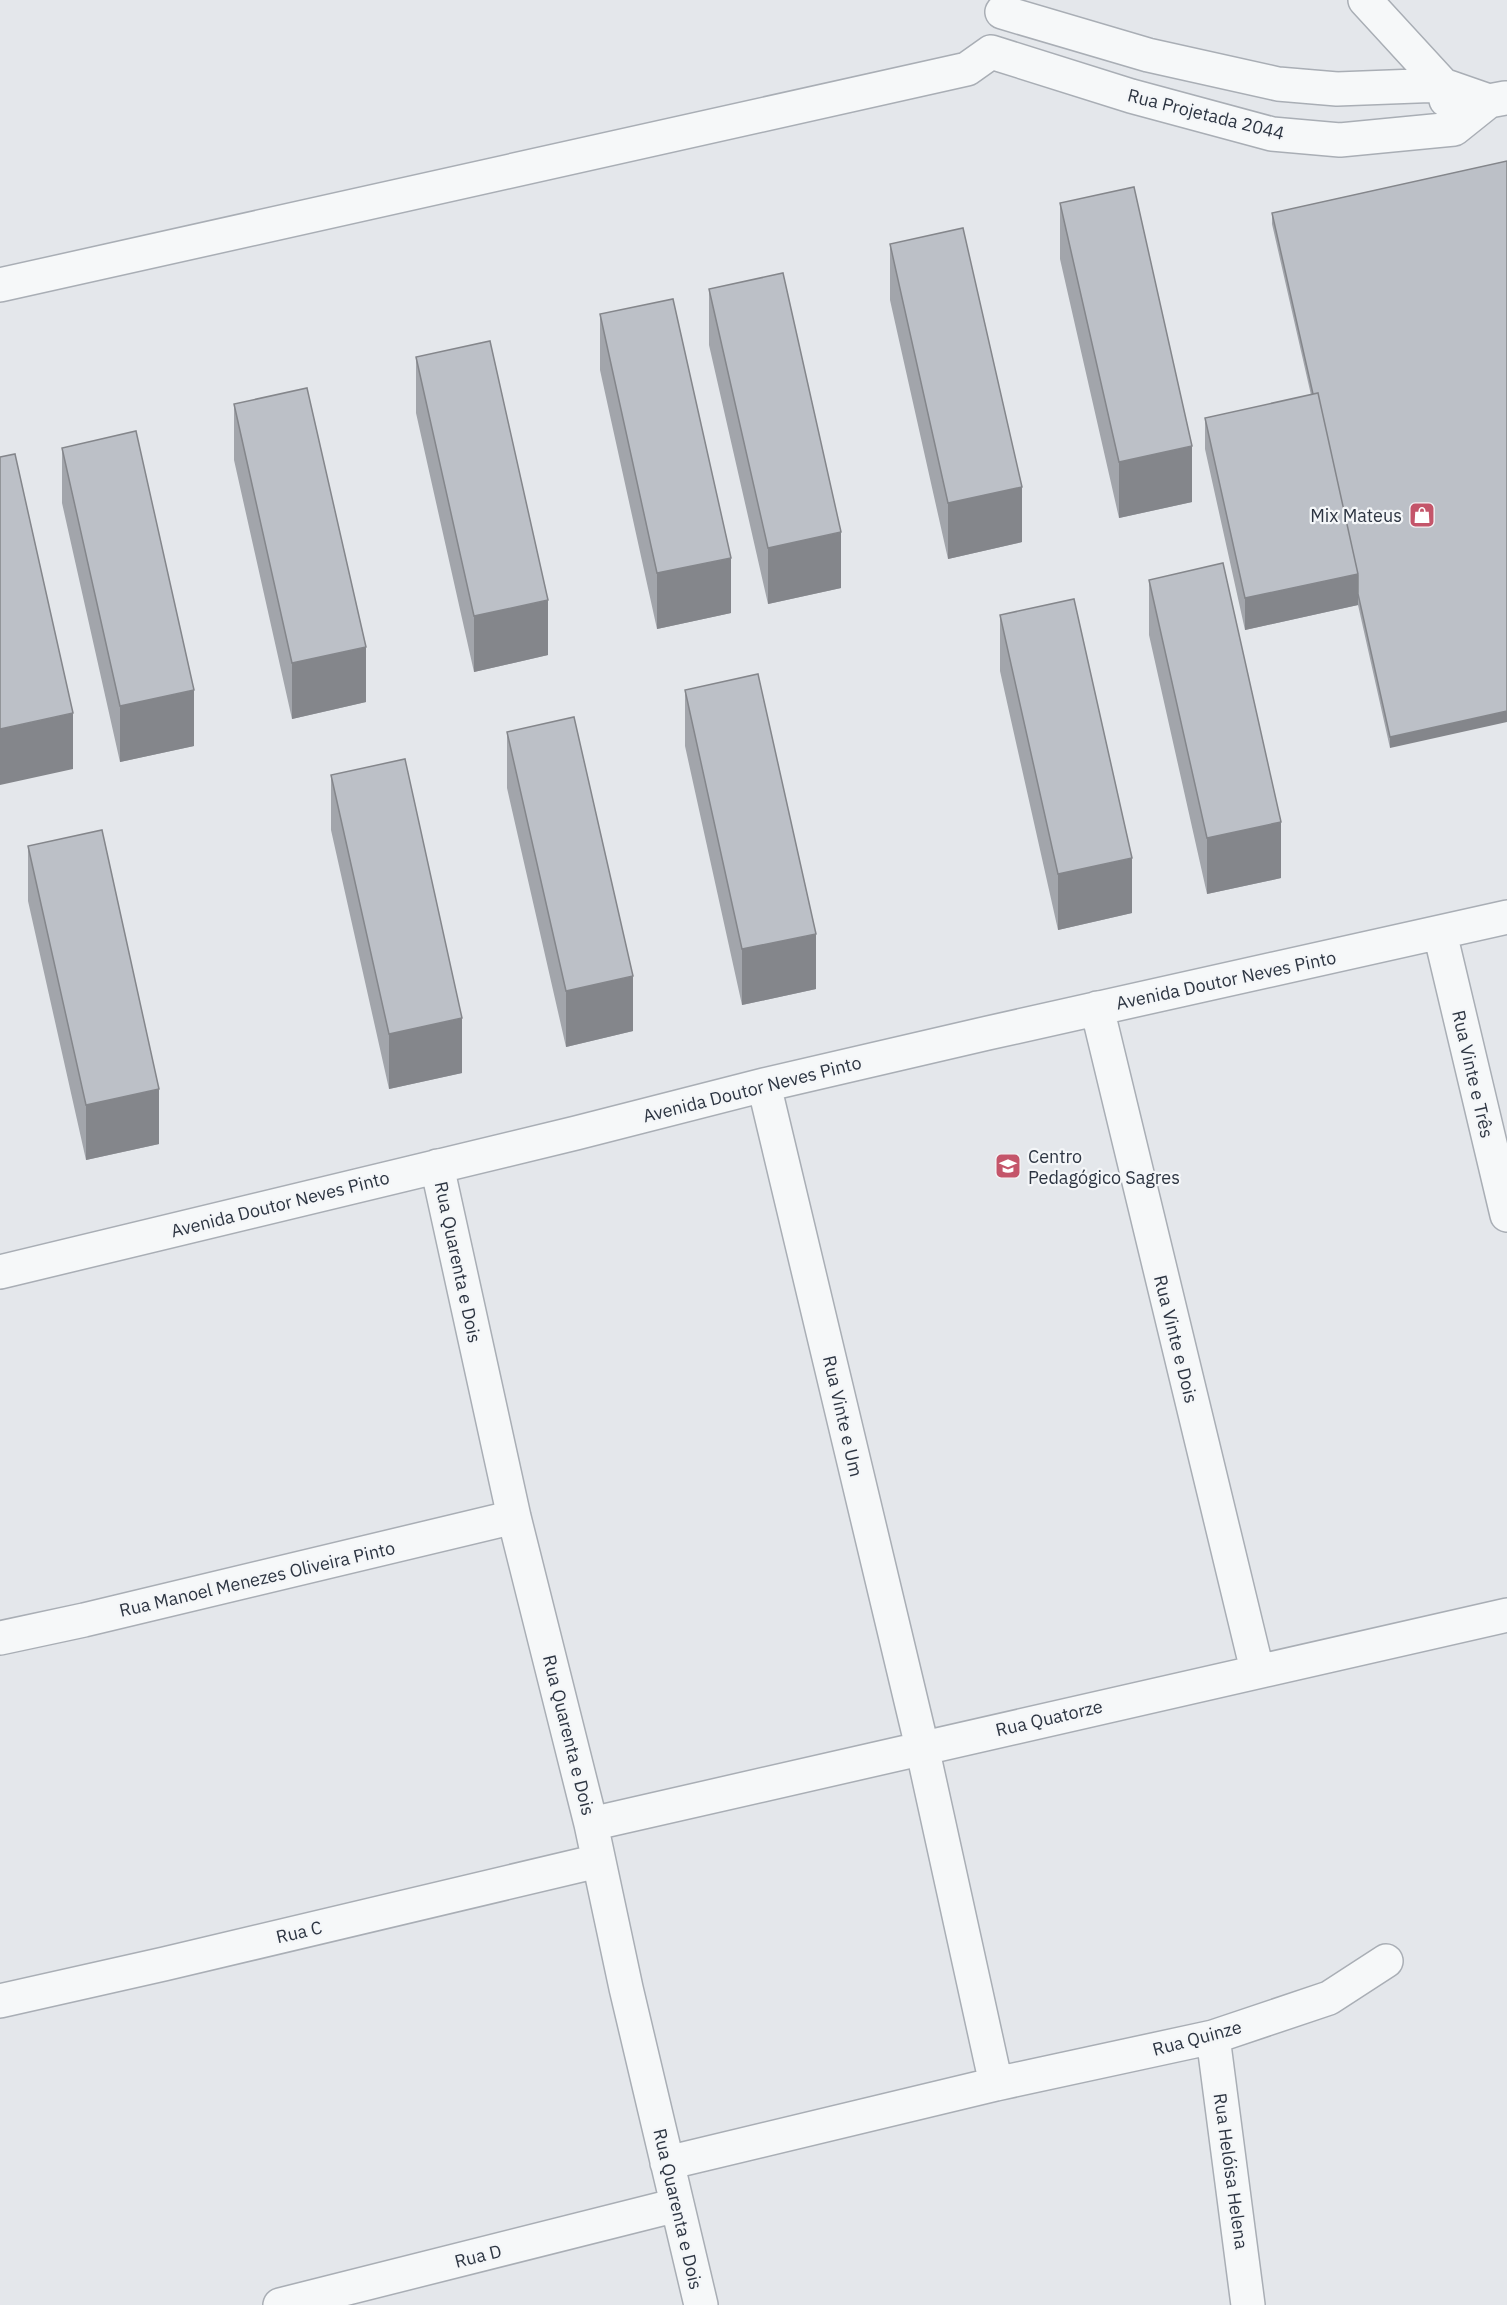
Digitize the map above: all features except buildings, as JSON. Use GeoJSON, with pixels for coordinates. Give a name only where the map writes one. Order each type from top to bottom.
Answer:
{"type":"FeatureCollection","features":[{"type":"Feature","properties":{"kind":"street"},"geometry":{"type":"LineString","coordinates":[[1365,0],[1443,85],[1454,129],[1498,99]]}},
{"type":"Feature","properties":{"kind":"street"},"geometry":{"type":"LineString","coordinates":[[0,285],[967,69],[992,51],[1001,6],[1148,55],[1278,84],[1337,89],[1443,85],[1498,99]]}},
{"type":"Feature","properties":{"kind":"street","name":"Rua Projetada 2044"},"geometry":{"type":"LineString","coordinates":[[992,51],[1131,96],[1272,134],[1340,140],[1454,129]]}},
{"type":"Feature","properties":{"kind":"street"},"geometry":{"type":"LineString","coordinates":[[1337,89],[1340,140]]}},
{"type":"Feature","properties":{"kind":"street","name":"Avenida Doutor Neves Pinto"},"geometry":{"type":"LineString","coordinates":[[0,1272],[764,1085],[1507,917]]}},
{"type":"Feature","properties":{"kind":"street","name":"Rua Vinte e Três"},"geometry":{"type":"LineString","coordinates":[[1440,933],[1507,1215]]}},
{"type":"Feature","properties":{"kind":"street","name":"Rua Vinte e Dois"},"geometry":{"type":"LineString","coordinates":[[1097,1008],[1257,1670]]}},
{"type":"Feature","properties":{"kind":"street","name":"Rua Vinte e Um"},"geometry":{"type":"LineString","coordinates":[[764,1085],[922,1747],[996,2084]]}},
{"type":"Feature","properties":{"kind":"street","name":"Rua Quarenta e Dois"},"geometry":{"type":"LineString","coordinates":[[436,1166],[514,1517],[591,1824],[701,2305]]}},
{"type":"Feature","properties":{"kind":"street","name":"Rua Manoel Menezes Oliveira Pinto"},"geometry":{"type":"LineString","coordinates":[[0,1638],[514,1517]]}},
{"type":"Feature","properties":{"kind":"street","name":"Rua Quatorze"},"geometry":{"type":"LineString","coordinates":[[591,1824],[1257,1670],[1507,1615]]}},
{"type":"Feature","properties":{"kind":"street","name":"Rua C"},"geometry":{"type":"LineString","coordinates":[[0,2001],[598,1862]]}},
{"type":"Feature","properties":{"kind":"street","name":"Rua Quinze"},"geometry":{"type":"LineString","coordinates":[[667,2163],[996,2084],[1213,2037],[1329,1998],[1386,1961]]}},
{"type":"Feature","properties":{"kind":"street","name":"Rua Helóisa Helena"},"geometry":{"type":"LineString","coordinates":[[1213,2037],[1248,2305]]}},
{"type":"Feature","properties":{"kind":"street","name":"Rua D"},"geometry":{"type":"LineString","coordinates":[[280,2305],[677,2205]]}},
{"type":"Feature","properties":{"kind":"place","name":"Mix Mateus"},"geometry":{"type":"Point","coordinates":[1422,515]}},
{"type":"Feature","properties":{"kind":"place","name":"Centro Pedagógico Sagres"},"geometry":{"type":"Point","coordinates":[1008,1166]}}]}
